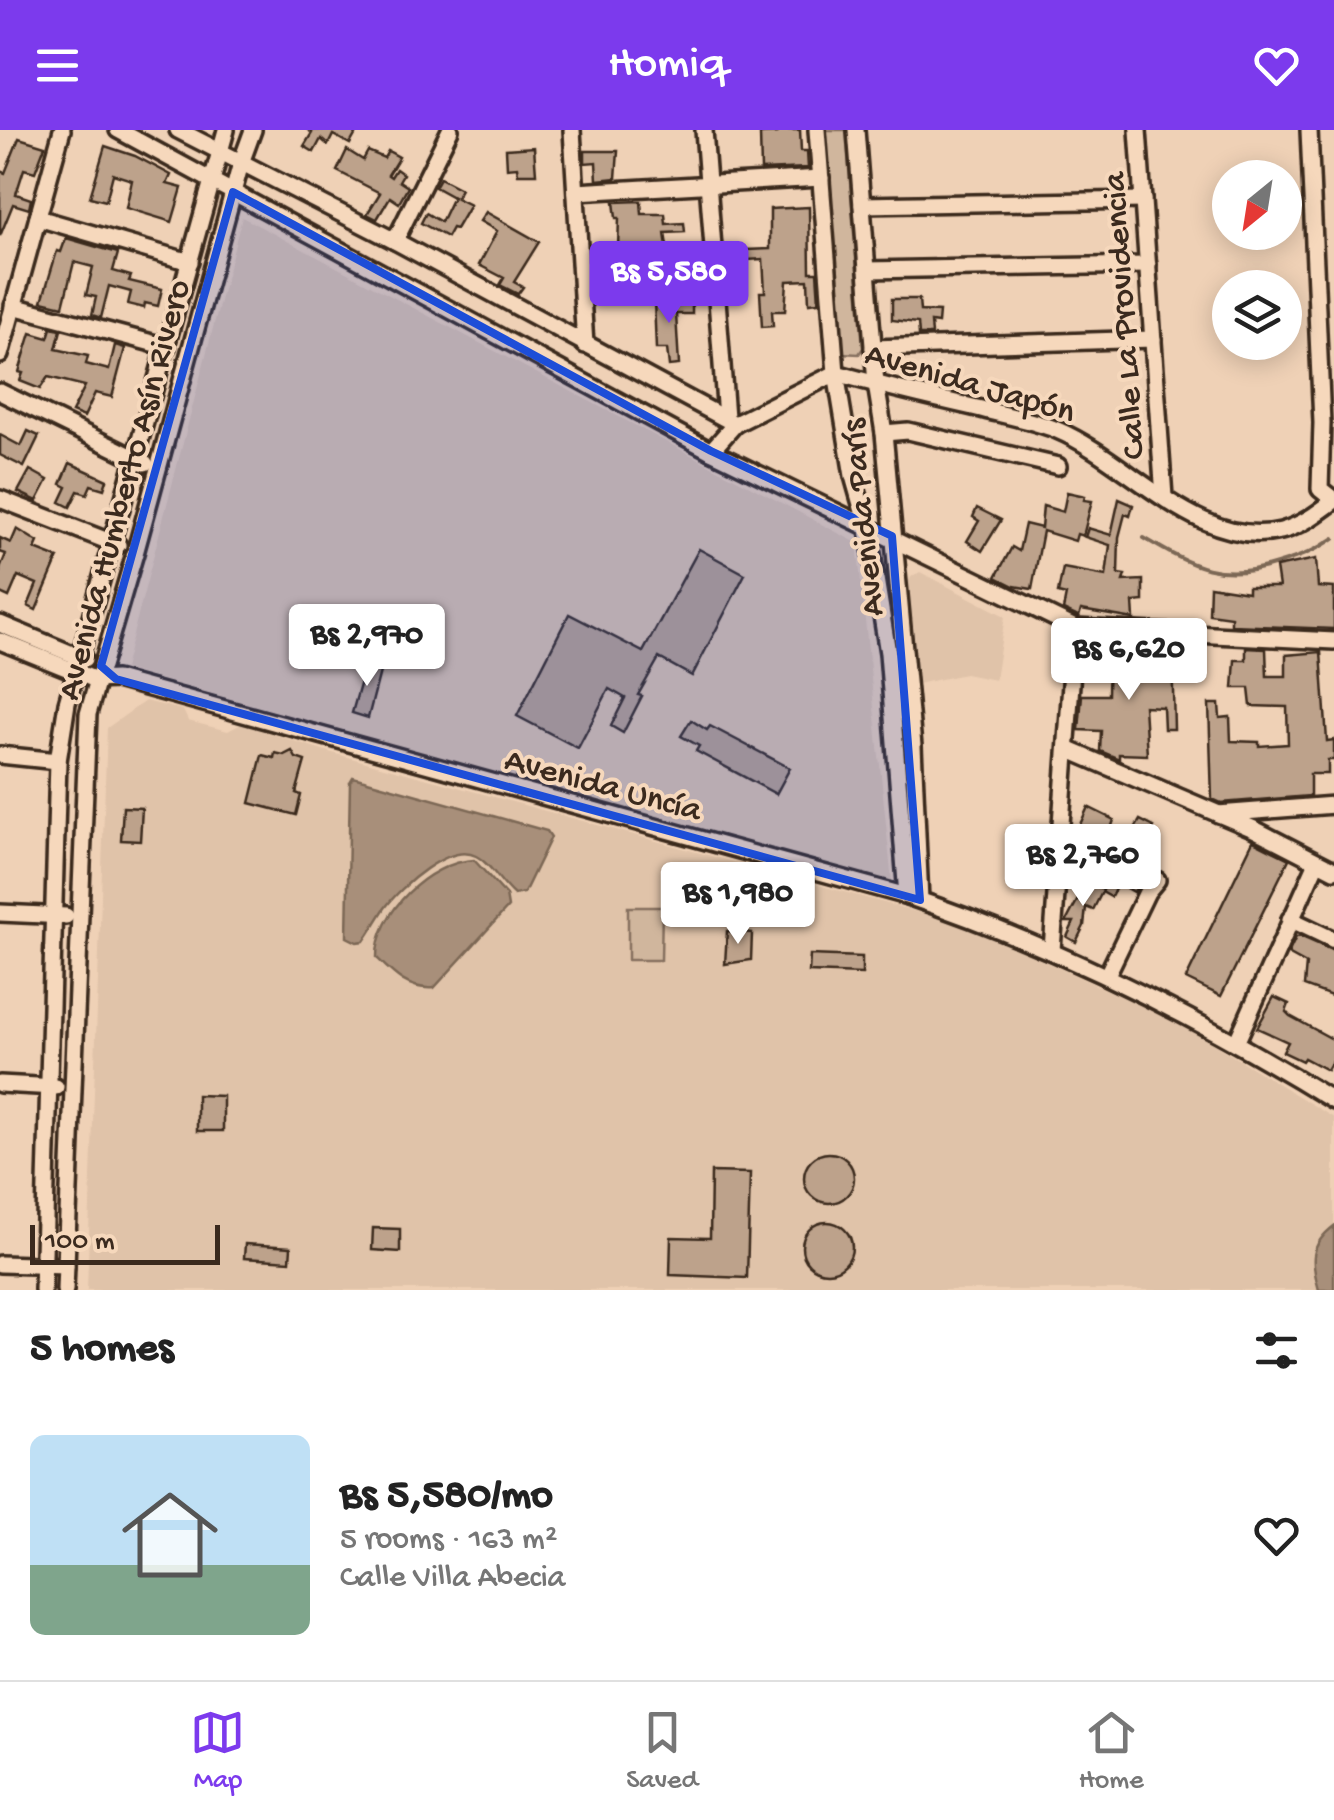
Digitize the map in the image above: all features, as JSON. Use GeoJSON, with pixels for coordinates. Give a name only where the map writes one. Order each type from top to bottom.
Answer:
{"type":"FeatureCollection","features":[{"type":"Feature","properties":{"kind":"street"},"geometry":{"type":"LineString","coordinates":[[0,355],[62,130]]}},
{"type":"Feature","properties":{"kind":"street"},"geometry":{"type":"LineString","coordinates":[[118,130],[711,451],[1075,628],[1334,641]]}},
{"type":"Feature","properties":{"kind":"street"},"geometry":{"type":"LineString","coordinates":[[178,130],[395,240],[730,421]]}},
{"type":"Feature","properties":{"kind":"street","name":"Avenida Humberto Asín Rivero"},"geometry":{"type":"LineString","coordinates":[[43,1290],[58,760],[76,664],[226,130]]}},
{"type":"Feature","properties":{"kind":"street","name":"Avenida Humberto Asín Rivero"},"geometry":{"type":"LineString","coordinates":[[65,1290],[88,714],[253,130]]}},
{"type":"Feature","properties":{"kind":"street"},"geometry":{"type":"LineString","coordinates":[[395,240],[450,130]]}},
{"type":"Feature","properties":{"kind":"street"},"geometry":{"type":"LineString","coordinates":[[572,130],[585,345]]}},
{"type":"Feature","properties":{"kind":"street"},"geometry":{"type":"LineString","coordinates":[[704,130],[730,421],[711,451]]}},
{"type":"Feature","properties":{"kind":"street","name":"Avenida París"},"geometry":{"type":"LineString","coordinates":[[817,130],[836,372],[888,653],[914,898]]}},
{"type":"Feature","properties":{"kind":"street","name":"Avenida París"},"geometry":{"type":"LineString","coordinates":[[856,130],[876,384],[884,432],[913,746],[914,898]]}},
{"type":"Feature","properties":{"kind":"street","name":"Calle La Providencia"},"geometry":{"type":"LineString","coordinates":[[1138,130],[1164,498]]}},
{"type":"Feature","properties":{"kind":"street"},"geometry":{"type":"LineString","coordinates":[[1309,130],[1322,423],[1320,489],[1334,501]]}},
{"type":"Feature","properties":{"kind":"street"},"geometry":{"type":"LineString","coordinates":[[576,192],[820,178]]}},
{"type":"Feature","properties":{"kind":"street"},"geometry":{"type":"LineString","coordinates":[[862,205],[1143,200]]}},
{"type":"Feature","properties":{"kind":"street"},"geometry":{"type":"LineString","coordinates":[[38,218],[190,262]]}},
{"type":"Feature","properties":{"kind":"street"},"geometry":{"type":"LineString","coordinates":[[867,270],[1148,265]]}},
{"type":"Feature","properties":{"kind":"street"},"geometry":{"type":"LineString","coordinates":[[14,306],[167,347]]}},
{"type":"Feature","properties":{"kind":"street"},"geometry":{"type":"LineString","coordinates":[[873,348],[1153,339]]}},
{"type":"Feature","properties":{"kind":"street","name":"Avenida Japón"},"geometry":{"type":"LineString","coordinates":[[730,421],[836,372],[1059,431],[1115,461],[1164,498],[1205,522],[1252,534],[1293,526],[1334,501]]}},
{"type":"Feature","properties":{"kind":"street"},"geometry":{"type":"LineString","coordinates":[[0,392],[136,461],[159,467]]}},
{"type":"Feature","properties":{"kind":"street"},"geometry":{"type":"LineString","coordinates":[[884,432],[908,431],[1058,466]]}},
{"type":"Feature","properties":{"kind":"street"},"geometry":{"type":"LineString","coordinates":[[0,499],[136,550]]}},
{"type":"Feature","properties":{"kind":"street"},"geometry":{"type":"LineString","coordinates":[[0,624],[76,664]]}},
{"type":"Feature","properties":{"kind":"street"},"geometry":{"type":"LineString","coordinates":[[1052,950],[1075,628]]}},
{"type":"Feature","properties":{"kind":"street","name":"Avenida Uncía"},"geometry":{"type":"LineString","coordinates":[[0,641],[116,680],[914,898],[1052,950],[1106,975],[1237,1041],[1334,1101]]}},
{"type":"Feature","properties":{"kind":"street"},"geometry":{"type":"LineString","coordinates":[[1068,750],[1254,829],[1334,870]]}},
{"type":"Feature","properties":{"kind":"street"},"geometry":{"type":"LineString","coordinates":[[0,755],[58,760]]}},
{"type":"Feature","properties":{"kind":"street"},"geometry":{"type":"LineString","coordinates":[[1214,814],[1334,805]]}},
{"type":"Feature","properties":{"kind":"street"},"geometry":{"type":"LineString","coordinates":[[1237,1041],[1317,862]]}},
{"type":"Feature","properties":{"kind":"street"},"geometry":{"type":"LineString","coordinates":[[1106,975],[1147,892],[1157,880]]}},
{"type":"Feature","properties":{"kind":"street"},"geometry":{"type":"LineString","coordinates":[[0,913],[79,916]]}},
{"type":"Feature","properties":{"kind":"street"},"geometry":{"type":"LineString","coordinates":[[1290,918],[1334,940]]}},
{"type":"Feature","properties":{"kind":"street"},"geometry":{"type":"LineString","coordinates":[[0,1084],[74,1088]]}},
{"type":"Feature","properties":{"kind":"street"},"geometry":{"type":"LineString","coordinates":[[0,1264],[66,1266]]}},
{"type":"Feature","properties":{"kind":"highlighted area"},"geometry":{"type":"Polygon","coordinates":[[[233,192],[711,451],[892,536],[920,900],[116,679],[101,666],[233,192]]]}},
{"type":"Feature","properties":{"kind":"shaded area"},"geometry":{"type":"Polygon","coordinates":[[[823,130],[846,130],[863,348],[859,354],[841,353],[823,130]]]}},
{"type":"Feature","properties":{"kind":"shaded area"},"geometry":{"type":"Polygon","coordinates":[[[242,217],[857,543],[892,882],[124,669],[242,217]]]}},
{"type":"Feature","properties":{"kind":"shaded area"},"geometry":{"type":"Polygon","coordinates":[[[920,572],[1005,616],[995,680],[965,674],[912,685],[906,588],[911,577],[920,572]]]}},
{"type":"Feature","properties":{"kind":"shaded area"},"geometry":{"type":"Polygon","coordinates":[[[145,701],[183,710],[188,721],[228,731],[241,724],[329,752],[962,924],[1179,1023],[1334,1118],[1334,1290],[87,1290],[107,728],[145,701]]]}},
{"type":"Feature","properties":{"kind":"shaded area"},"geometry":{"type":"Polygon","coordinates":[[[353,777],[547,831],[551,837],[524,893],[514,895],[476,856],[453,855],[426,869],[402,889],[364,941],[357,942],[347,937],[353,777]]]}},
{"type":"Feature","properties":{"kind":"shaded area"},"geometry":{"type":"Polygon","coordinates":[[[474,860],[506,895],[508,907],[434,988],[417,987],[402,980],[377,958],[385,924],[423,880],[457,863],[474,860]]]}},
{"type":"Feature","properties":{"kind":"shaded area"},"geometry":{"type":"Polygon","coordinates":[[[628,907],[662,907],[661,960],[628,960],[628,907]]]}},
{"type":"Feature","properties":{"kind":"shaded area"},"geometry":{"type":"Polygon","coordinates":[[[1334,1226],[1334,1290],[1319,1290],[1314,1255],[1320,1240],[1334,1226]]]}},
{"type":"Feature","properties":{"kind":"building"},"geometry":{"type":"Polygon","coordinates":[[[308,130],[358,130],[350,144],[333,135],[328,145],[321,139],[314,152],[304,146],[312,133],[308,130]]]}},
{"type":"Feature","properties":{"kind":"building"},"geometry":{"type":"Polygon","coordinates":[[[800,130],[801,151],[807,151],[808,168],[761,170],[760,134],[800,130]]]}},
{"type":"Feature","properties":{"kind":"building"},"geometry":{"type":"Polygon","coordinates":[[[19,138],[45,146],[35,172],[24,169],[16,194],[31,199],[29,209],[13,204],[0,236],[0,171],[5,173],[19,138]]]}},
{"type":"Feature","properties":{"kind":"building"},"geometry":{"type":"Polygon","coordinates":[[[105,146],[171,175],[167,184],[182,188],[172,222],[126,208],[132,180],[113,174],[106,201],[90,197],[105,146]]]}},
{"type":"Feature","properties":{"kind":"building"},"geometry":{"type":"Polygon","coordinates":[[[534,147],[536,174],[518,174],[517,167],[507,168],[506,149],[534,147]]]}},
{"type":"Feature","properties":{"kind":"building"},"geometry":{"type":"Polygon","coordinates":[[[347,150],[363,160],[368,151],[384,158],[388,151],[399,157],[388,175],[391,177],[396,169],[403,174],[399,181],[408,187],[399,203],[390,197],[377,219],[367,214],[380,193],[337,171],[347,150]]]}},
{"type":"Feature","properties":{"kind":"building"},"geometry":{"type":"Polygon","coordinates":[[[585,151],[618,151],[616,178],[597,180],[596,162],[585,163],[585,151]]]}},
{"type":"Feature","properties":{"kind":"building"},"geometry":{"type":"Polygon","coordinates":[[[440,178],[461,189],[456,198],[470,205],[447,237],[421,223],[426,213],[441,222],[453,197],[435,187],[440,178]]]}},
{"type":"Feature","properties":{"kind":"building"},"geometry":{"type":"Polygon","coordinates":[[[641,201],[642,214],[665,214],[666,224],[684,223],[685,232],[665,233],[668,253],[696,253],[696,273],[702,273],[701,284],[680,285],[680,273],[654,275],[652,255],[641,255],[641,247],[618,248],[619,218],[614,202],[641,201]]]}},
{"type":"Feature","properties":{"kind":"building"},"geometry":{"type":"Polygon","coordinates":[[[809,207],[810,272],[817,272],[819,302],[809,303],[808,280],[787,281],[785,311],[772,311],[773,326],[762,327],[763,259],[747,260],[746,250],[770,249],[770,209],[809,207]]]}},
{"type":"Feature","properties":{"kind":"building"},"geometry":{"type":"Polygon","coordinates":[[[486,212],[539,242],[514,282],[523,287],[518,294],[500,285],[504,278],[479,265],[497,231],[480,221],[486,212]]]}},
{"type":"Feature","properties":{"kind":"building"},"geometry":{"type":"Polygon","coordinates":[[[66,238],[118,253],[113,271],[131,276],[129,281],[162,289],[158,306],[128,304],[131,292],[109,286],[101,318],[92,315],[96,297],[86,295],[93,267],[74,262],[63,306],[42,301],[57,251],[61,252],[66,238]]]}},
{"type":"Feature","properties":{"kind":"building"},"geometry":{"type":"Polygon","coordinates":[[[892,299],[919,299],[920,311],[939,312],[938,323],[931,322],[932,335],[919,335],[918,323],[892,320],[892,299]]]}},
{"type":"Feature","properties":{"kind":"building"},"geometry":{"type":"Polygon","coordinates":[[[654,300],[692,302],[692,314],[676,314],[679,365],[669,366],[667,349],[656,349],[654,300]]]}},
{"type":"Feature","properties":{"kind":"building"},"geometry":{"type":"Polygon","coordinates":[[[51,328],[61,330],[56,349],[88,356],[86,364],[109,370],[115,345],[125,348],[112,397],[95,393],[84,417],[72,412],[85,386],[48,377],[40,389],[20,381],[31,333],[48,338],[51,328]]]}},
{"type":"Feature","properties":{"kind":"building"},"geometry":{"type":"Polygon","coordinates":[[[28,431],[39,436],[24,467],[0,455],[0,435],[21,446],[28,431]]]}},
{"type":"Feature","properties":{"kind":"building"},"geometry":{"type":"Polygon","coordinates":[[[70,463],[107,480],[104,489],[91,485],[87,494],[78,491],[70,507],[60,502],[67,487],[61,484],[70,463]]]}},
{"type":"Feature","properties":{"kind":"building"},"geometry":{"type":"Polygon","coordinates":[[[30,470],[48,480],[37,501],[18,492],[30,470]]]}},
{"type":"Feature","properties":{"kind":"building"},"geometry":{"type":"Polygon","coordinates":[[[1067,492],[1092,501],[1083,536],[1077,534],[1075,541],[1043,531],[1032,589],[996,577],[1012,547],[1019,551],[1025,524],[1041,528],[1043,506],[1063,512],[1067,492]]]}},
{"type":"Feature","properties":{"kind":"building"},"geometry":{"type":"Polygon","coordinates":[[[1119,499],[1133,505],[1130,516],[1125,514],[1119,537],[1118,574],[1125,575],[1123,581],[1143,580],[1143,601],[1133,602],[1134,619],[1081,610],[1076,616],[1063,610],[1066,595],[1058,593],[1063,568],[1106,576],[1110,545],[1085,537],[1088,528],[1111,535],[1119,499]]]}},
{"type":"Feature","properties":{"kind":"building"},"geometry":{"type":"Polygon","coordinates":[[[977,508],[1001,520],[982,551],[967,541],[979,521],[973,517],[977,508]]]}},
{"type":"Feature","properties":{"kind":"building"},"geometry":{"type":"Polygon","coordinates":[[[17,529],[38,542],[35,549],[58,558],[36,610],[28,606],[37,584],[18,576],[9,597],[0,593],[0,569],[6,554],[0,552],[0,538],[11,543],[17,529]]]}},
{"type":"Feature","properties":{"kind":"building"},"geometry":{"type":"Polygon","coordinates":[[[699,549],[745,574],[692,676],[659,658],[623,733],[611,726],[625,698],[609,689],[578,748],[517,716],[569,614],[643,652],[699,549]]]}},
{"type":"Feature","properties":{"kind":"building"},"geometry":{"type":"Polygon","coordinates":[[[1316,559],[1318,587],[1334,588],[1334,629],[1231,625],[1231,617],[1209,614],[1210,586],[1248,592],[1248,587],[1279,587],[1276,567],[1316,559]]]}},
{"type":"Feature","properties":{"kind":"building"},"geometry":{"type":"Polygon","coordinates":[[[1246,648],[1266,649],[1267,676],[1286,676],[1286,655],[1321,652],[1327,741],[1334,740],[1334,760],[1328,760],[1328,774],[1310,774],[1310,796],[1221,803],[1212,799],[1209,704],[1219,704],[1220,718],[1230,717],[1231,741],[1259,742],[1259,746],[1288,744],[1287,707],[1251,706],[1249,688],[1233,688],[1235,660],[1246,660],[1246,648]]]}},
{"type":"Feature","properties":{"kind":"building"},"geometry":{"type":"Polygon","coordinates":[[[1109,651],[1137,652],[1137,661],[1161,662],[1161,656],[1172,652],[1174,729],[1164,729],[1163,707],[1144,706],[1147,755],[1119,754],[1119,759],[1100,751],[1101,731],[1079,730],[1082,695],[1108,695],[1109,651]]]}},
{"type":"Feature","properties":{"kind":"building"},"geometry":{"type":"Polygon","coordinates":[[[367,660],[382,664],[368,718],[352,713],[367,660]]]}},
{"type":"Feature","properties":{"kind":"building"},"geometry":{"type":"Polygon","coordinates":[[[691,720],[790,768],[776,794],[696,751],[699,746],[681,736],[691,720]]]}},
{"type":"Feature","properties":{"kind":"building"},"geometry":{"type":"Polygon","coordinates":[[[292,751],[296,758],[305,761],[296,793],[301,795],[296,815],[250,803],[262,755],[274,758],[275,753],[284,755],[292,751]]]}},
{"type":"Feature","properties":{"kind":"building"},"geometry":{"type":"Polygon","coordinates":[[[123,807],[142,808],[140,841],[121,840],[123,807]]]}},
{"type":"Feature","properties":{"kind":"building"},"geometry":{"type":"Polygon","coordinates":[[[1088,807],[1114,820],[1111,829],[1129,839],[1140,820],[1154,827],[1136,867],[1146,872],[1134,892],[1118,883],[1111,897],[1102,892],[1112,872],[1091,861],[1086,871],[1070,863],[1072,829],[1077,831],[1088,807]]]}},
{"type":"Feature","properties":{"kind":"building"},"geometry":{"type":"Polygon","coordinates":[[[1253,841],[1289,859],[1221,996],[1186,979],[1253,841]]]}},
{"type":"Feature","properties":{"kind":"building"},"geometry":{"type":"Polygon","coordinates":[[[1088,880],[1103,890],[1093,910],[1086,907],[1084,926],[1076,942],[1067,937],[1074,922],[1066,922],[1088,880]]]}},
{"type":"Feature","properties":{"kind":"building"},"geometry":{"type":"Polygon","coordinates":[[[727,931],[752,933],[751,960],[725,964],[727,931]]]}},
{"type":"Feature","properties":{"kind":"building"},"geometry":{"type":"Polygon","coordinates":[[[1300,936],[1334,951],[1334,997],[1304,986],[1306,964],[1288,954],[1300,936]]]}},
{"type":"Feature","properties":{"kind":"building"},"geometry":{"type":"Polygon","coordinates":[[[810,955],[862,957],[862,974],[809,972],[810,955]]]}},
{"type":"Feature","properties":{"kind":"building"},"geometry":{"type":"Polygon","coordinates":[[[1274,997],[1289,1004],[1286,1012],[1290,1016],[1334,1040],[1334,1058],[1327,1070],[1283,1052],[1288,1042],[1257,1028],[1274,997]]]}},
{"type":"Feature","properties":{"kind":"building"},"geometry":{"type":"Polygon","coordinates":[[[197,1095],[223,1096],[223,1131],[197,1131],[197,1095]]]}},
{"type":"Feature","properties":{"kind":"building"},"geometry":{"type":"Polygon","coordinates":[[[829,1153],[847,1160],[854,1178],[847,1196],[829,1203],[811,1196],[804,1178],[811,1160],[829,1153]]]}},
{"type":"Feature","properties":{"kind":"building"},"geometry":{"type":"Polygon","coordinates":[[[711,1172],[750,1173],[747,1278],[670,1275],[671,1237],[710,1238],[711,1172]]]}},
{"type":"Feature","properties":{"kind":"building"},"geometry":{"type":"Polygon","coordinates":[[[827,1222],[845,1229],[852,1247],[845,1265],[827,1272],[809,1265],[802,1247],[809,1229],[827,1222]]]}},
{"type":"Feature","properties":{"kind":"building"},"geometry":{"type":"Polygon","coordinates":[[[373,1228],[400,1229],[400,1252],[372,1250],[373,1228]]]}},
{"type":"Feature","properties":{"kind":"building"},"geometry":{"type":"Polygon","coordinates":[[[245,1244],[291,1247],[290,1261],[244,1258],[245,1244]]]}},
{"type":"Feature","properties":{"kind":"waterway"},"geometry":{"type":"LineString","coordinates":[[1144,538],[1193,564],[1239,572],[1293,559],[1334,538]]}}]}
